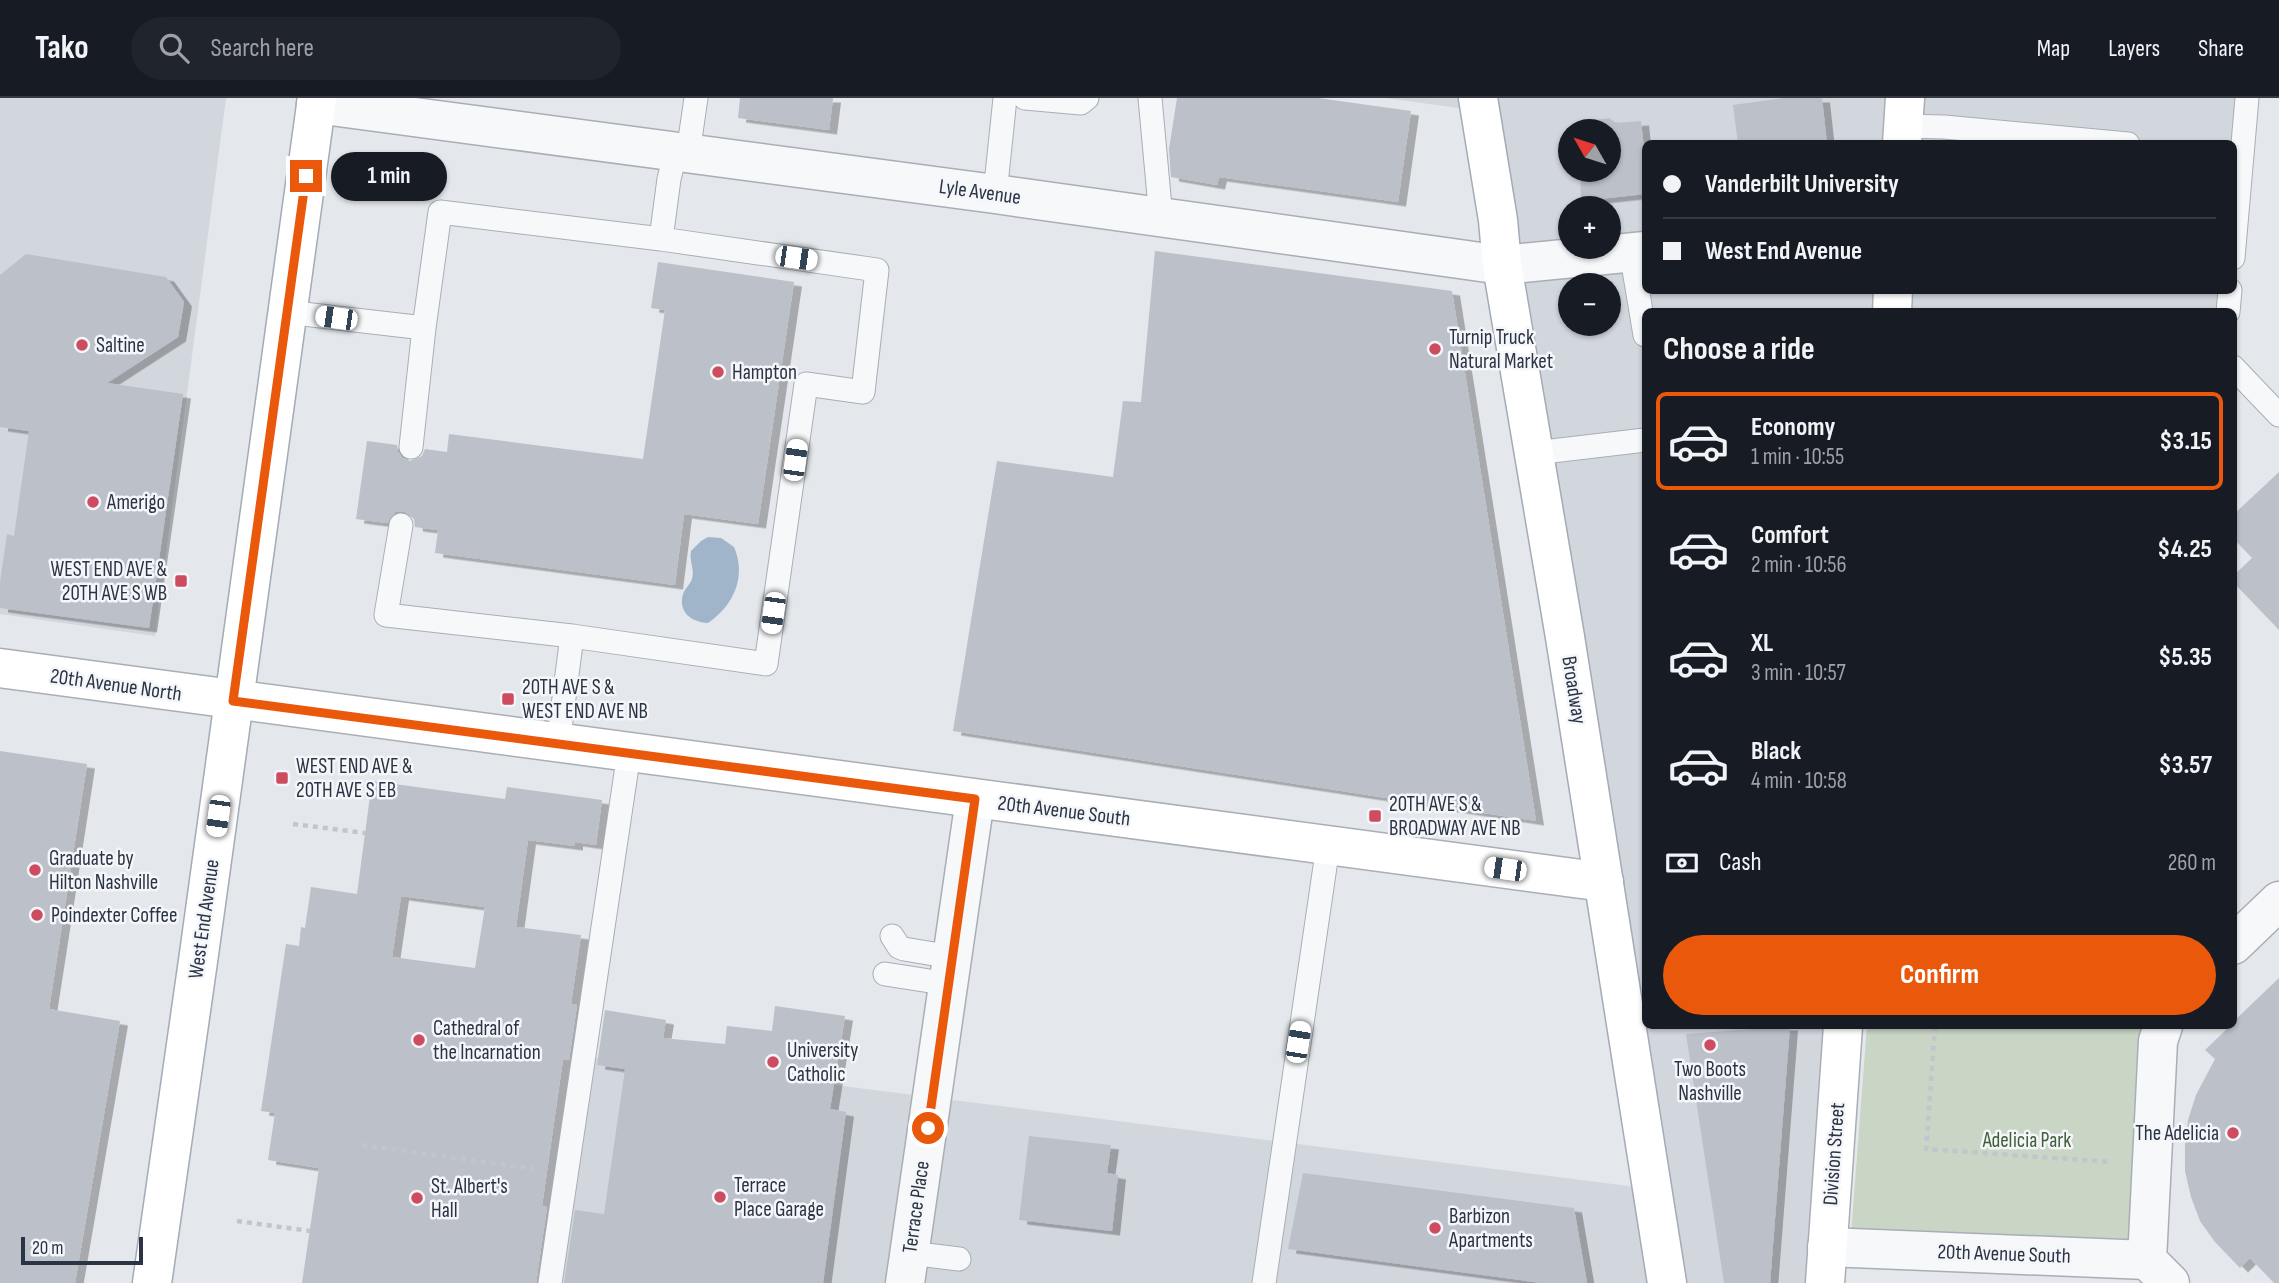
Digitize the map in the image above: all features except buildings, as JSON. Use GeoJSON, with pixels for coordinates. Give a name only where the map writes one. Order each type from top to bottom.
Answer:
{"type":"FeatureCollection","features":[{"type":"Feature","properties":{"kind":"main road","name":"Broadway"},"geometry":{"type":"LineString","coordinates":[[1478,98],[1498,220],[1502,265],[1535,453],[1667,1283]]}},
{"type":"Feature","properties":{"kind":"main road","name":"West End Avenue"},"geometry":{"type":"LineString","coordinates":[[152,1283],[316,101]]}},
{"type":"Feature","properties":{"kind":"main road","name":"20th Avenue North"},"geometry":{"type":"LineString","coordinates":[[0,668],[233,701]]}},
{"type":"Feature","properties":{"kind":"main road","name":"20th Avenue South"},"geometry":{"type":"LineString","coordinates":[[233,701],[1604,882]]}},
{"type":"Feature","properties":{"kind":"main road","name":"Division Street"},"geometry":{"type":"LineString","coordinates":[[1826,1265],[1843,1029]]}},
{"type":"Feature","properties":{"kind":"street","name":"Lyle Avenue"},"geometry":{"type":"LineString","coordinates":[[316,101],[1502,265],[1638,252]]}},
{"type":"Feature","properties":{"kind":"street","name":"Terrace Place"},"geometry":{"type":"LineString","coordinates":[[907,1268],[975,799]]}},
{"type":"Feature","properties":{"kind":"street"},"geometry":{"type":"LineString","coordinates":[[2237,941],[2279,901]]}},
{"type":"Feature","properties":{"kind":"street"},"geometry":{"type":"LineString","coordinates":[[2155,1275],[2152,1165],[2158,1041],[2162,1029]]}},
{"type":"Feature","properties":{"kind":"street","name":"20th Avenue South"},"geometry":{"type":"LineString","coordinates":[[1826,1265],[2155,1275]]}},
{"type":"Feature","properties":{"kind":"lane"},"geometry":{"type":"LineString","coordinates":[[661,239],[669,179],[682,152],[696,98]]}},
{"type":"Feature","properties":{"kind":"lane"},"geometry":{"type":"LineString","coordinates":[[995,194],[1005,98]]}},
{"type":"Feature","properties":{"kind":"lane"},"geometry":{"type":"LineString","coordinates":[[1025,98],[1080,103],[1087,98]]}},
{"type":"Feature","properties":{"kind":"lane"},"geometry":{"type":"LineString","coordinates":[[1150,98],[1161,218]]}},
{"type":"Feature","properties":{"kind":"lane"},"geometry":{"type":"LineString","coordinates":[[2237,153],[2247,98]]}},
{"type":"Feature","properties":{"kind":"lane"},"geometry":{"type":"LineString","coordinates":[[1903,122],[2085,140]]}},
{"type":"Feature","properties":{"kind":"lane"},"geometry":{"type":"LineString","coordinates":[[401,525],[386,615],[572,636],[766,664],[806,384],[863,392],[877,270],[661,239],[440,212],[411,447]]}},
{"type":"Feature","properties":{"kind":"lane"},"geometry":{"type":"LineString","coordinates":[[1638,252],[1643,308]]}},
{"type":"Feature","properties":{"kind":"lane"},"geometry":{"type":"LineString","coordinates":[[286,312],[424,328]]}},
{"type":"Feature","properties":{"kind":"lane"},"geometry":{"type":"LineString","coordinates":[[2237,371],[2279,415]]}},
{"type":"Feature","properties":{"kind":"lane"},"geometry":{"type":"LineString","coordinates":[[1535,453],[1642,440]]}},
{"type":"Feature","properties":{"kind":"lane"},"geometry":{"type":"LineString","coordinates":[[558,744],[572,636]]}},
{"type":"Feature","properties":{"kind":"lane"},"geometry":{"type":"LineString","coordinates":[[550,1283],[629,753]]}},
{"type":"Feature","properties":{"kind":"lane"},"geometry":{"type":"LineString","coordinates":[[1264,1283],[1328,845]]}},
{"type":"Feature","properties":{"kind":"lane"},"geometry":{"type":"LineString","coordinates":[[892,936],[899,947],[951,970]]}},
{"type":"Feature","properties":{"kind":"lane"},"geometry":{"type":"LineString","coordinates":[[885,974],[951,970]]}},
{"type":"Feature","properties":{"kind":"lane"},"geometry":{"type":"LineString","coordinates":[[907,1268],[959,1259]]}},
{"type":"Feature","properties":{"kind":"path"},"geometry":{"type":"LineString","coordinates":[[293,824],[365,833]]}},
{"type":"Feature","properties":{"kind":"path"},"geometry":{"type":"LineString","coordinates":[[1935,1029],[1926,1149],[2152,1165]]}},
{"type":"Feature","properties":{"kind":"path"},"geometry":{"type":"LineString","coordinates":[[362,1146],[566,1174]]}},
{"type":"Feature","properties":{"kind":"path"},"geometry":{"type":"LineString","coordinates":[[237,1221],[310,1231]]}},
{"type":"Feature","properties":{"kind":"shaded area"},"geometry":{"type":"Polygon","coordinates":[[[0,98],[226,98],[155,636],[0,614],[0,98]]]}},
{"type":"Feature","properties":{"kind":"shaded area"},"geometry":{"type":"Polygon","coordinates":[[[1386,98],[2247,98],[2234,140],[1642,140],[1642,294],[2230,294],[2228,308],[1642,308],[1642,1029],[1843,1029],[1825,1283],[550,1283],[583,1056],[803,1081],[1652,1189],[1480,111],[1386,98]]]}},
{"type":"Feature","properties":{"kind":"green space","name":"Adelicia Park"},"geometry":{"type":"Polygon","coordinates":[[[1867,1029],[2160,1029],[2147,1260],[1850,1248],[1867,1029]]]}},
{"type":"Feature","properties":{"kind":"water"},"geometry":{"type":"Polygon","coordinates":[[[708,537],[721,538],[734,547],[739,569],[731,599],[708,623],[696,621],[687,615],[682,600],[693,576],[691,551],[708,537]]]}},
{"type":"Feature","properties":{"kind":"place","name":"Saltine"},"geometry":{"type":"Point","coordinates":[82,345]}},
{"type":"Feature","properties":{"kind":"place","name":"Turnip Truck Natural Market"},"geometry":{"type":"Point","coordinates":[1435,349]}},
{"type":"Feature","properties":{"kind":"place","name":"Hampton"},"geometry":{"type":"Point","coordinates":[718,372]}},
{"type":"Feature","properties":{"kind":"place","name":"Amerigo"},"geometry":{"type":"Point","coordinates":[93,502]}},
{"type":"Feature","properties":{"kind":"place","name":"WEST END AVE & 20TH AVE S WB"},"geometry":{"type":"Point","coordinates":[181,581]}},
{"type":"Feature","properties":{"kind":"place","name":"20TH AVE S & WEST END AVE NB"},"geometry":{"type":"Point","coordinates":[508,699]}},
{"type":"Feature","properties":{"kind":"place","name":"WEST END AVE & 20TH AVE S EB"},"geometry":{"type":"Point","coordinates":[282,778]}},
{"type":"Feature","properties":{"kind":"place","name":"20TH AVE S & BROADWAY AVE NB"},"geometry":{"type":"Point","coordinates":[1375,816]}},
{"type":"Feature","properties":{"kind":"place","name":"Graduate by Hilton Nashville"},"geometry":{"type":"Point","coordinates":[35,870]}},
{"type":"Feature","properties":{"kind":"place","name":"Poindexter Coffee"},"geometry":{"type":"Point","coordinates":[37,915]}},
{"type":"Feature","properties":{"kind":"place","name":"Cathedral of the Incarnation"},"geometry":{"type":"Point","coordinates":[419,1040]}},
{"type":"Feature","properties":{"kind":"place","name":"Two Boots Nashville"},"geometry":{"type":"Point","coordinates":[1710,1045]}},
{"type":"Feature","properties":{"kind":"place","name":"University Catholic"},"geometry":{"type":"Point","coordinates":[773,1062]}},
{"type":"Feature","properties":{"kind":"place","name":"The Adelicia"},"geometry":{"type":"Point","coordinates":[2233,1133]}},
{"type":"Feature","properties":{"kind":"place","name":"Terrace Place Garage"},"geometry":{"type":"Point","coordinates":[720,1197]}},
{"type":"Feature","properties":{"kind":"place","name":"St. Albert's Hall"},"geometry":{"type":"Point","coordinates":[417,1198]}},
{"type":"Feature","properties":{"kind":"place","name":"Barbizon Apartments"},"geometry":{"type":"Point","coordinates":[1435,1228]}},
{"type":"Feature","properties":{"kind":"route"},"geometry":{"type":"LineString","coordinates":[[306,176],[233,701],[975,799],[928,1128]]}}]}
